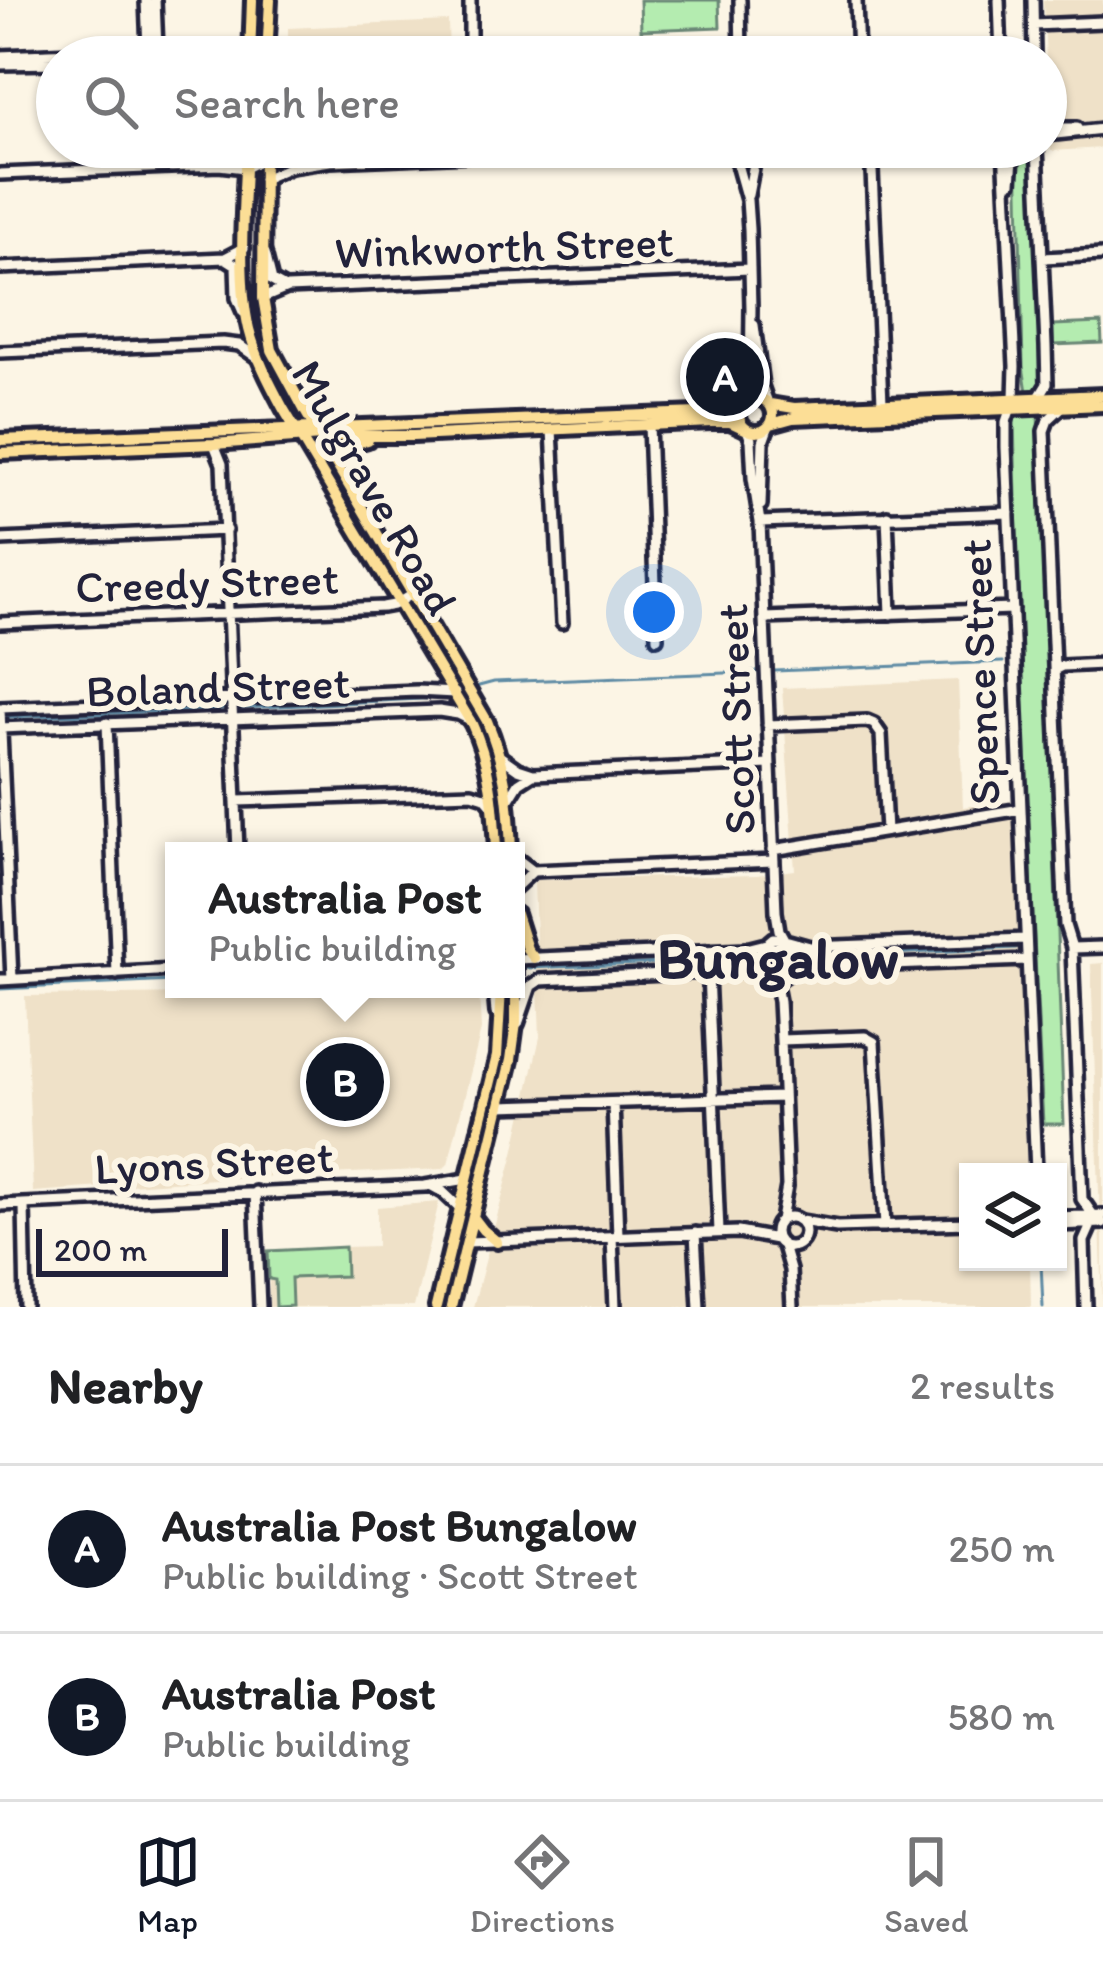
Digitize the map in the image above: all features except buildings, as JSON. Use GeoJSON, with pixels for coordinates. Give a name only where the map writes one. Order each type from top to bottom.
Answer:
{"type":"FeatureCollection","features":[{"type":"Feature","properties":{"kind":"main road"},"geometry":{"type":"LineString","coordinates":[[251,36],[252,0]]}},
{"type":"Feature","properties":{"kind":"main road"},"geometry":{"type":"LineString","coordinates":[[268,36],[270,0]]}},
{"type":"Feature","properties":{"kind":"main road","name":"Mulgrave Road"},"geometry":{"type":"LineString","coordinates":[[245,168],[249,325],[259,359],[283,408],[470,720],[490,773],[496,842]]}},
{"type":"Feature","properties":{"kind":"main road","name":"Mulgrave Road"},"geometry":{"type":"LineString","coordinates":[[264,168],[262,298],[272,350],[478,703],[501,757],[511,842]]}},
{"type":"Feature","properties":{"kind":"main road"},"geometry":{"type":"LineString","coordinates":[[1,442],[250,430],[388,436],[721,422],[755,433],[793,418],[929,413],[1039,397],[1059,402],[1103,395]]}},
{"type":"Feature","properties":{"kind":"main road"},"geometry":{"type":"LineString","coordinates":[[317,432],[724,412],[759,398],[789,408],[889,403],[1103,405]]}},
{"type":"Feature","properties":{"kind":"main road"},"geometry":{"type":"LineString","coordinates":[[744,403],[739,419],[746,429]]}},
{"type":"Feature","properties":{"kind":"main road"},"geometry":{"type":"LineString","coordinates":[[769,403],[774,415],[769,426]]}},
{"type":"Feature","properties":{"kind":"main road"},"geometry":{"type":"LineString","coordinates":[[889,403],[926,406],[929,413]]}},
{"type":"Feature","properties":{"kind":"main road"},"geometry":{"type":"LineString","coordinates":[[250,430],[269,422],[283,408]]}},
{"type":"Feature","properties":{"kind":"main road"},"geometry":{"type":"LineString","coordinates":[[428,423],[432,430],[472,433]]}},
{"type":"Feature","properties":{"kind":"main road"},"geometry":{"type":"LineString","coordinates":[[1,442],[181,446],[298,432]]}},
{"type":"Feature","properties":{"kind":"main road"},"geometry":{"type":"LineString","coordinates":[[135,434],[176,436],[181,446]]}},
{"type":"Feature","properties":{"kind":"main road"},"geometry":{"type":"LineString","coordinates":[[336,462],[352,444],[388,436]]}},
{"type":"Feature","properties":{"kind":"main road"},"geometry":{"type":"LineString","coordinates":[[525,944],[534,958]]}},
{"type":"Feature","properties":{"kind":"main road"},"geometry":{"type":"LineString","coordinates":[[436,1307],[494,1069],[500,1030],[498,998]]}},
{"type":"Feature","properties":{"kind":"main road"},"geometry":{"type":"LineString","coordinates":[[452,1307],[516,1029],[516,998]]}},
{"type":"Feature","properties":{"kind":"main road"},"geometry":{"type":"LineString","coordinates":[[473,1217],[497,1242]]}},
{"type":"Feature","properties":{"kind":"main road"},"geometry":{"type":"LineString","coordinates":[[452,1241],[467,1242]]}},
{"type":"Feature","properties":{"kind":"street"},"geometry":{"type":"LineString","coordinates":[[150,0],[151,36]]}},
{"type":"Feature","properties":{"kind":"street"},"geometry":{"type":"LineString","coordinates":[[470,0],[470,36]]}},
{"type":"Feature","properties":{"kind":"street"},"geometry":{"type":"LineString","coordinates":[[740,0],[741,36]]}},
{"type":"Feature","properties":{"kind":"street"},"geometry":{"type":"LineString","coordinates":[[856,0],[857,36]]}},
{"type":"Feature","properties":{"kind":"street"},"geometry":{"type":"LineString","coordinates":[[999,0],[1000,36]]}},
{"type":"Feature","properties":{"kind":"street"},"geometry":{"type":"LineString","coordinates":[[1033,0],[1034,36]]}},
{"type":"Feature","properties":{"kind":"street"},"geometry":{"type":"LineString","coordinates":[[1034,25],[1103,22]]}},
{"type":"Feature","properties":{"kind":"street"},"geometry":{"type":"LineString","coordinates":[[1,37],[1,60]]}},
{"type":"Feature","properties":{"kind":"street"},"geometry":{"type":"LineString","coordinates":[[1,60],[36,58]]}},
{"type":"Feature","properties":{"kind":"street"},"geometry":{"type":"LineString","coordinates":[[1,60],[36,62]]}},
{"type":"Feature","properties":{"kind":"street"},"geometry":{"type":"LineString","coordinates":[[1067,130],[1103,129]]}},
{"type":"Feature","properties":{"kind":"street"},"geometry":{"type":"LineString","coordinates":[[0,174],[147,168]]}},
{"type":"Feature","properties":{"kind":"street"},"geometry":{"type":"LineString","coordinates":[[263,178],[288,168]]}},
{"type":"Feature","properties":{"kind":"street"},"geometry":{"type":"LineString","coordinates":[[737,168],[748,200]]}},
{"type":"Feature","properties":{"kind":"street"},"geometry":{"type":"LineString","coordinates":[[744,403],[750,387],[748,200],[755,168]]}},
{"type":"Feature","properties":{"kind":"street"},"geometry":{"type":"LineString","coordinates":[[872,168],[889,403]]}},
{"type":"Feature","properties":{"kind":"street","name":"Spence Street"},"geometry":{"type":"LineString","coordinates":[[1005,168],[1012,404],[1006,422],[1037,1163]]}},
{"type":"Feature","properties":{"kind":"street","name":"Spence Street"},"geometry":{"type":"LineString","coordinates":[[1008,205],[1012,168]]}},
{"type":"Feature","properties":{"kind":"street"},"geometry":{"type":"LineString","coordinates":[[1038,168],[1047,384],[1059,402],[1044,430],[1082,1199],[1078,1210],[1067,1217]]}},
{"type":"Feature","properties":{"kind":"street"},"geometry":{"type":"LineString","coordinates":[[0,268],[226,258],[244,248]]}},
{"type":"Feature","properties":{"kind":"street"},"geometry":{"type":"LineString","coordinates":[[262,248],[273,284],[287,288]]}},
{"type":"Feature","properties":{"kind":"street"},"geometry":{"type":"LineString","coordinates":[[1043,258],[1103,255]]}},
{"type":"Feature","properties":{"kind":"street"},"geometry":{"type":"LineString","coordinates":[[223,343],[249,325],[237,298],[236,265],[226,258]]}},
{"type":"Feature","properties":{"kind":"street","name":"Winkworth Street"},"geometry":{"type":"LineString","coordinates":[[262,298],[287,288],[750,268]]}},
{"type":"Feature","properties":{"kind":"street"},"geometry":{"type":"LineString","coordinates":[[751,308],[762,386],[769,403]]}},
{"type":"Feature","properties":{"kind":"street"},"geometry":{"type":"LineString","coordinates":[[0,352],[223,343],[239,344],[259,359]]}},
{"type":"Feature","properties":{"kind":"street"},"geometry":{"type":"LineString","coordinates":[[1039,397],[1047,384]]}},
{"type":"Feature","properties":{"kind":"street"},"geometry":{"type":"LineString","coordinates":[[649,425],[657,638]]}},
{"type":"Feature","properties":{"kind":"street","name":"Scott Street"},"geometry":{"type":"LineString","coordinates":[[760,522],[763,447],[769,426]]}},
{"type":"Feature","properties":{"kind":"street","name":"Scott Street"},"geometry":{"type":"LineString","coordinates":[[746,429],[760,522],[776,912],[784,940]]}},
{"type":"Feature","properties":{"kind":"street"},"geometry":{"type":"LineString","coordinates":[[552,430],[562,623]]}},
{"type":"Feature","properties":{"kind":"street"},"geometry":{"type":"LineString","coordinates":[[222,464],[234,442]]}},
{"type":"Feature","properties":{"kind":"street"},"geometry":{"type":"LineString","coordinates":[[214,444],[222,464],[226,530],[238,842]]}},
{"type":"Feature","properties":{"kind":"street"},"geometry":{"type":"LineString","coordinates":[[760,522],[1009,513]]}},
{"type":"Feature","properties":{"kind":"street"},"geometry":{"type":"LineString","coordinates":[[887,516],[891,614]]}},
{"type":"Feature","properties":{"kind":"street"},"geometry":{"type":"LineString","coordinates":[[0,540],[226,530]]}},
{"type":"Feature","properties":{"kind":"street","name":"Creedy Street"},"geometry":{"type":"LineString","coordinates":[[0,623],[382,608],[415,593]]}},
{"type":"Feature","properties":{"kind":"street"},"geometry":{"type":"LineString","coordinates":[[764,618],[1012,609]]}},
{"type":"Feature","properties":{"kind":"street","name":"Boland Street"},"geometry":{"type":"LineString","coordinates":[[417,691],[432,683],[435,661]]}},
{"type":"Feature","properties":{"kind":"street"},"geometry":{"type":"LineString","coordinates":[[1056,669],[1103,664]]}},
{"type":"Feature","properties":{"kind":"street"},"geometry":{"type":"LineString","coordinates":[[439,711],[455,693]]}},
{"type":"Feature","properties":{"kind":"street","name":"Boland Street"},"geometry":{"type":"LineString","coordinates":[[0,709],[455,693]]}},
{"type":"Feature","properties":{"kind":"street"},"geometry":{"type":"LineString","coordinates":[[0,709],[6,979],[165,973]]}},
{"type":"Feature","properties":{"kind":"street","name":"Boland Street"},"geometry":{"type":"LineString","coordinates":[[1,728],[439,711],[470,720]]}},
{"type":"Feature","properties":{"kind":"street"},"geometry":{"type":"LineString","coordinates":[[107,723],[117,974]]}},
{"type":"Feature","properties":{"kind":"street"},"geometry":{"type":"LineString","coordinates":[[768,725],[874,724],[881,734],[886,831]]}},
{"type":"Feature","properties":{"kind":"street"},"geometry":{"type":"LineString","coordinates":[[501,757],[533,774],[770,764]]}},
{"type":"Feature","properties":{"kind":"street"},"geometry":{"type":"LineString","coordinates":[[472,794],[490,773]]}},
{"type":"Feature","properties":{"kind":"street"},"geometry":{"type":"LineString","coordinates":[[509,799],[533,774]]}},
{"type":"Feature","properties":{"kind":"street"},"geometry":{"type":"LineString","coordinates":[[237,801],[472,794],[485,797],[494,809]]}},
{"type":"Feature","properties":{"kind":"street"},"geometry":{"type":"LineString","coordinates":[[525,879],[533,871],[773,855],[1021,809]]}},
{"type":"Feature","properties":{"kind":"street"},"geometry":{"type":"LineString","coordinates":[[525,864],[533,871]]}},
{"type":"Feature","properties":{"kind":"street","name":"Scott Street"},"geometry":{"type":"LineString","coordinates":[[767,943],[776,912]]}},
{"type":"Feature","properties":{"kind":"street"},"geometry":{"type":"LineString","coordinates":[[525,958],[746,949],[776,938],[810,947]]}},
{"type":"Feature","properties":{"kind":"street"},"geometry":{"type":"LineString","coordinates":[[779,1001],[798,950],[1026,939]]}},
{"type":"Feature","properties":{"kind":"street"},"geometry":{"type":"LineString","coordinates":[[784,940],[798,966],[809,968],[1027,960]]}},
{"type":"Feature","properties":{"kind":"street"},"geometry":{"type":"LineString","coordinates":[[516,1029],[537,981],[748,970],[758,967],[767,943]]}},
{"type":"Feature","properties":{"kind":"street"},"geometry":{"type":"LineString","coordinates":[[1072,948],[1103,946]]}},
{"type":"Feature","properties":{"kind":"street"},"geometry":{"type":"LineString","coordinates":[[746,949],[762,959],[779,1001],[787,1186],[775,1231],[790,1270],[792,1307]]}},
{"type":"Feature","properties":{"kind":"street"},"geometry":{"type":"LineString","coordinates":[[748,970],[779,980],[809,968]]}},
{"type":"Feature","properties":{"kind":"street"},"geometry":{"type":"LineString","coordinates":[[709,973],[719,1232]]}},
{"type":"Feature","properties":{"kind":"street"},"geometry":{"type":"LineString","coordinates":[[781,1040],[860,1037],[871,1039],[876,1047],[885,1226]]}},
{"type":"Feature","properties":{"kind":"street"},"geometry":{"type":"LineString","coordinates":[[500,1106],[783,1097]]}},
{"type":"Feature","properties":{"kind":"street"},"geometry":{"type":"LineString","coordinates":[[614,1103],[615,1307]]}},
{"type":"Feature","properties":{"kind":"street","name":"Lyons Street"},"geometry":{"type":"LineString","coordinates":[[0,1205],[432,1186],[467,1179]]}},
{"type":"Feature","properties":{"kind":"street"},"geometry":{"type":"LineString","coordinates":[[432,1186],[460,1208]]}},
{"type":"Feature","properties":{"kind":"street"},"geometry":{"type":"LineString","coordinates":[[787,1186],[805,1228],[790,1270]]}},
{"type":"Feature","properties":{"kind":"street"},"geometry":{"type":"LineString","coordinates":[[255,1192],[260,1307]]}},
{"type":"Feature","properties":{"kind":"street"},"geometry":{"type":"LineString","coordinates":[[1082,1199],[1098,1219]]}},
{"type":"Feature","properties":{"kind":"street"},"geometry":{"type":"LineString","coordinates":[[24,1205],[26,1307]]}},
{"type":"Feature","properties":{"kind":"street"},"geometry":{"type":"LineString","coordinates":[[467,1242],[738,1232],[788,1217],[836,1227],[959,1223]]}},
{"type":"Feature","properties":{"kind":"street"},"geometry":{"type":"LineString","coordinates":[[1067,1219],[1098,1219]]}},
{"type":"Feature","properties":{"kind":"street"},"geometry":{"type":"LineString","coordinates":[[1086,1307],[1084,1240],[1098,1219]]}},
{"type":"Feature","properties":{"kind":"street"},"geometry":{"type":"LineString","coordinates":[[1067,1222],[1084,1240]]}},
{"type":"Feature","properties":{"kind":"street"},"geometry":{"type":"LineString","coordinates":[[738,1232],[792,1248],[836,1227]]}},
{"type":"Feature","properties":{"kind":"street"},"geometry":{"type":"LineString","coordinates":[[695,1233],[699,1307]]}},
{"type":"Feature","properties":{"kind":"shaded area"},"geometry":{"type":"Polygon","coordinates":[[[1043,0],[1103,0],[1103,148],[1067,150],[1067,36],[1045,36],[1043,0]]]}},
{"type":"Feature","properties":{"kind":"shaded area"},"geometry":{"type":"Polygon","coordinates":[[[448,21],[448,36],[288,36],[288,28],[448,21]]]}},
{"type":"Feature","properties":{"kind":"shaded area"},"geometry":{"type":"Polygon","coordinates":[[[958,680],[963,807],[1013,801],[1027,1163],[959,1163],[959,1271],[1030,1271],[1031,1307],[473,1307],[540,1037],[534,884],[537,880],[795,870],[782,688],[958,680]]]}},
{"type":"Feature","properties":{"kind":"shaded area"},"geometry":{"type":"Polygon","coordinates":[[[1103,963],[1103,1306],[1091,964],[1103,963]]]}},
{"type":"Feature","properties":{"kind":"shaded area"},"geometry":{"type":"Polygon","coordinates":[[[25,996],[479,998],[481,1030],[443,1169],[33,1192],[25,996]]]}},
{"type":"Feature","properties":{"kind":"shaded area"},"geometry":{"type":"Polygon","coordinates":[[[439,1202],[414,1307],[269,1307],[269,1279],[346,1276],[345,1247],[377,1246],[377,1207],[439,1202]]]}},
{"type":"Feature","properties":{"kind":"green space"},"geometry":{"type":"Polygon","coordinates":[[[640,0],[719,0],[720,27],[641,30],[640,0]]]}},
{"type":"Feature","properties":{"kind":"green space"},"geometry":{"type":"Polygon","coordinates":[[[1018,168],[1032,168],[1041,390],[1027,392],[1018,168]]]}},
{"type":"Feature","properties":{"kind":"green space"},"geometry":{"type":"Polygon","coordinates":[[[1101,323],[1102,343],[1053,345],[1053,325],[1101,323]]]}},
{"type":"Feature","properties":{"kind":"green space"},"geometry":{"type":"Polygon","coordinates":[[[1038,414],[1064,1124],[1043,1124],[1019,622],[1014,417],[1038,414]]]}},
{"type":"Feature","properties":{"kind":"green space"},"geometry":{"type":"Polygon","coordinates":[[[345,1247],[346,1276],[291,1278],[292,1306],[276,1307],[268,1251],[345,1247]]]}},
{"type":"Feature","properties":{"kind":"waterway"},"geometry":{"type":"LineString","coordinates":[[479,686],[1003,662]]}},
{"type":"Feature","properties":{"kind":"waterway"},"geometry":{"type":"LineString","coordinates":[[241,708],[441,698]]}},
{"type":"Feature","properties":{"kind":"waterway"},"geometry":{"type":"LineString","coordinates":[[7,717],[227,709]]}},
{"type":"Feature","properties":{"kind":"waterway"},"geometry":{"type":"LineString","coordinates":[[801,958],[1016,948]]}},
{"type":"Feature","properties":{"kind":"waterway"},"geometry":{"type":"LineString","coordinates":[[526,968],[754,960]]}},
{"type":"Feature","properties":{"kind":"waterway"},"geometry":{"type":"LineString","coordinates":[[0,989],[165,981]]}},
{"type":"Feature","properties":{"kind":"waterway"},"geometry":{"type":"LineString","coordinates":[[1041,1271],[1043,1307]]}},
{"type":"Feature","properties":{"kind":"place","name":"Australia Post Bungalow"},"geometry":{"type":"Point","coordinates":[725,377]}},
{"type":"Feature","properties":{"kind":"place","name":"Australia Post"},"geometry":{"type":"Point","coordinates":[345,1082]}},
{"type":"Feature","properties":{"kind":"district","name":"Bungalow"},"geometry":{"type":"Point","coordinates":[778,958]}}]}
